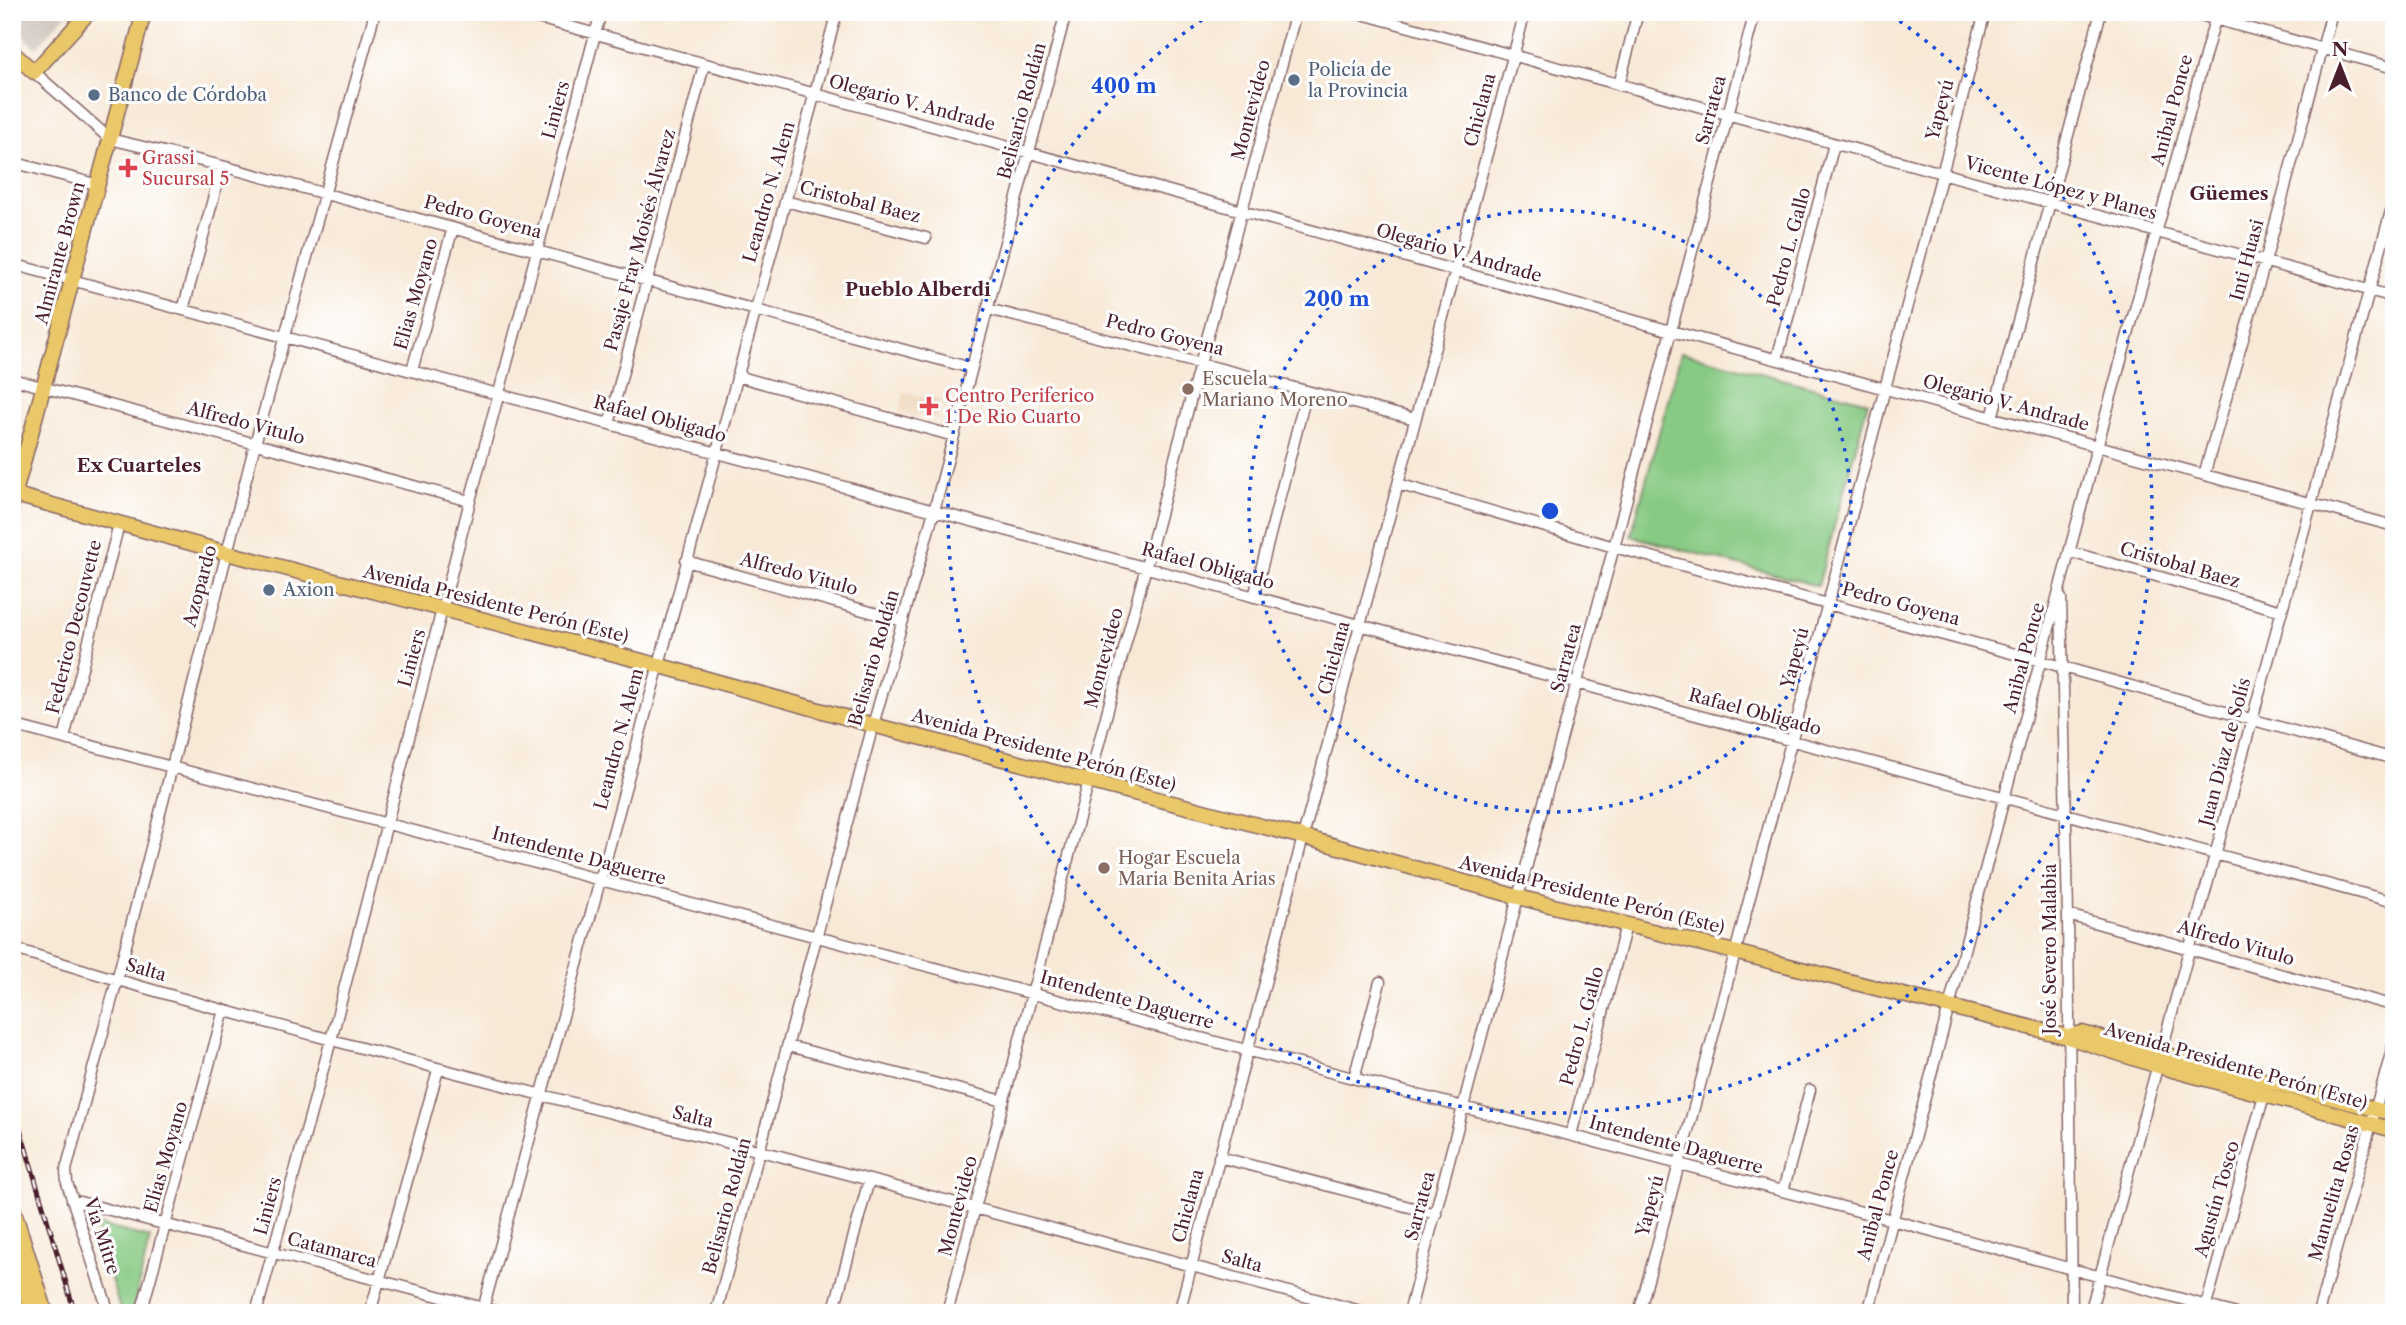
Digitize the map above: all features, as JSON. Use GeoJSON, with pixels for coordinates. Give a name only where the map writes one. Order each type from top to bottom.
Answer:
{"type":"FeatureCollection","features":[{"type":"Feature","properties":{"kind":"main road"},"geometry":{"type":"LineString","coordinates":[[34,72],[89,12]]}},
{"type":"Feature","properties":{"kind":"main road","name":"Almirante Brown"},"geometry":{"type":"LineString","coordinates":[[13,498],[145,12]]}},
{"type":"Feature","properties":{"kind":"main road","name":"Pedro Goyena"},"geometry":{"type":"LineString","coordinates":[[12,52],[34,72]]}},
{"type":"Feature","properties":{"kind":"main road","name":"Avenida Presidente Perón (Este)"},"geometry":{"type":"LineString","coordinates":[[13,498],[657,665],[1626,925],[2068,1037],[2082,1033],[2264,1095],[2394,1130]]}},
{"type":"Feature","properties":{"kind":"main road","name":"Avenida Presidente Perón (Este)"},"geometry":{"type":"LineString","coordinates":[[2160,1059],[2394,1114]]}},
{"type":"Feature","properties":{"kind":"main road"},"geometry":{"type":"LineString","coordinates":[[12,1205],[46,1313]]}},
{"type":"Feature","properties":{"kind":"main road"},"geometry":{"type":"LineString","coordinates":[[12,1247],[32,1313]]}},
{"type":"Feature","properties":{"kind":"street","name":"Azopardo"},"geometry":{"type":"LineString","coordinates":[[66,1170],[255,444],[375,12]]}},
{"type":"Feature","properties":{"kind":"street","name":"Olegario V. Andrade"},"geometry":{"type":"LineString","coordinates":[[516,12],[1671,331],[2394,526]]}},
{"type":"Feature","properties":{"kind":"street","name":"Liniers"},"geometry":{"type":"LineString","coordinates":[[257,1313],[601,12]]}},
{"type":"Feature","properties":{"kind":"street","name":"Leandro N. Alem"},"geometry":{"type":"LineString","coordinates":[[483,1310],[837,12]]}},
{"type":"Feature","properties":{"kind":"street","name":"Belisario Roldán"},"geometry":{"type":"LineString","coordinates":[[716,1313],[873,725],[934,511],[1066,12]]}},
{"type":"Feature","properties":{"kind":"street","name":"Montevideo"},"geometry":{"type":"LineString","coordinates":[[947,1313],[1296,12]]}},
{"type":"Feature","properties":{"kind":"street","name":"Vicente López y Planes"},"geometry":{"type":"LineString","coordinates":[[1355,12],[2394,297]]}},
{"type":"Feature","properties":{"kind":"street","name":"Chiclana"},"geometry":{"type":"LineString","coordinates":[[1179,1313],[1303,837],[1525,12]]}},
{"type":"Feature","properties":{"kind":"street"},"geometry":{"type":"LineString","coordinates":[[1619,85],[1639,12]]}},
{"type":"Feature","properties":{"kind":"street","name":"Sarratea"},"geometry":{"type":"LineString","coordinates":[[1409,1313],[1755,12]]}},
{"type":"Feature","properties":{"kind":"street","name":"Yapeyú"},"geometry":{"type":"LineString","coordinates":[[1639,1313],[1737,952],[1984,12]]}},
{"type":"Feature","properties":{"kind":"street"},"geometry":{"type":"LineString","coordinates":[[1992,418],[2101,12]]}},
{"type":"Feature","properties":{"kind":"street"},"geometry":{"type":"LineString","coordinates":[[2189,12],[2216,16],[2394,68]]}},
{"type":"Feature","properties":{"kind":"street","name":"Inti Huasi"},"geometry":{"type":"LineString","coordinates":[[2204,475],[2332,12]]}},
{"type":"Feature","properties":{"kind":"street","name":"Anibal Ponce"},"geometry":{"type":"LineString","coordinates":[[1868,1313],[2097,447],[2216,16]]}},
{"type":"Feature","properties":{"kind":"street","name":"Pasaje Fray Moisés Álvarez"},"geometry":{"type":"LineString","coordinates":[[609,424],[704,65]]}},
{"type":"Feature","properties":{"kind":"street","name":"Pedro Goyena"},"geometry":{"type":"LineString","coordinates":[[34,72],[110,139],[222,166],[971,368]]}},
{"type":"Feature","properties":{"kind":"street","name":"Pedro L. Gallo"},"geometry":{"type":"LineString","coordinates":[[1777,359],[1834,144]]}},
{"type":"Feature","properties":{"kind":"street"},"geometry":{"type":"LineString","coordinates":[[12,162],[99,186]]}},
{"type":"Feature","properties":{"kind":"street"},"geometry":{"type":"LineString","coordinates":[[183,310],[222,166]]}},
{"type":"Feature","properties":{"kind":"street","name":"Juan Díaz de Solís"},"geometry":{"type":"LineString","coordinates":[[2090,1313],[2394,200]]}},
{"type":"Feature","properties":{"kind":"street","name":"Cristobal Baez"},"geometry":{"type":"LineString","coordinates":[[785,201],[926,237]]}},
{"type":"Feature","properties":{"kind":"street","name":"Elias Moyano"},"geometry":{"type":"LineString","coordinates":[[412,370],[453,228]]}},
{"type":"Feature","properties":{"kind":"street","name":"Rafael Obligado"},"geometry":{"type":"LineString","coordinates":[[12,264],[2394,902]]}},
{"type":"Feature","properties":{"kind":"street","name":"Pedro Goyena"},"geometry":{"type":"LineString","coordinates":[[988,309],[1415,419]]}},
{"type":"Feature","properties":{"kind":"street"},"geometry":{"type":"LineString","coordinates":[[737,376],[954,436]]}},
{"type":"Feature","properties":{"kind":"street","name":"Alfredo Vitulo"},"geometry":{"type":"LineString","coordinates":[[12,379],[470,501]]}},
{"type":"Feature","properties":{"kind":"street"},"geometry":{"type":"LineString","coordinates":[[1254,597],[1307,391]]}},
{"type":"Feature","properties":{"kind":"street","name":"Pedro Goyena"},"geometry":{"type":"LineString","coordinates":[[1398,485],[1614,547],[2041,661],[2394,760]]}},
{"type":"Feature","properties":{"kind":"street","name":"Federico Decouvette"},"geometry":{"type":"LineString","coordinates":[[64,738],[118,524]]}},
{"type":"Feature","properties":{"kind":"street","name":"Cristobal Baez"},"geometry":{"type":"LineString","coordinates":[[2070,552],[2282,611]]}},
{"type":"Feature","properties":{"kind":"street","name":"Alfredo Vitulo"},"geometry":{"type":"LineString","coordinates":[[686,561],[903,621]]}},
{"type":"Feature","properties":{"kind":"street","name":"José Severo Malabia"},"geometry":{"type":"LineString","coordinates":[[2061,586],[2072,1313]]}},
{"type":"Feature","properties":{"kind":"street","name":"Intendente Daguerre"},"geometry":{"type":"LineString","coordinates":[[12,725],[1892,1220],[2100,1276],[2205,1309],[2233,1313]]}},
{"type":"Feature","properties":{"kind":"street","name":"Alfredo Vitulo"},"geometry":{"type":"LineString","coordinates":[[2068,915],[2394,1006]]}},
{"type":"Feature","properties":{"kind":"street","name":"Pedro L. Gallo"},"geometry":{"type":"LineString","coordinates":[[1572,1135],[1626,925]]}},
{"type":"Feature","properties":{"kind":"street","name":"Salta"},"geometry":{"type":"LineString","coordinates":[[12,948],[438,1070],[760,1151],[1368,1313]]}},
{"type":"Feature","properties":{"kind":"street"},"geometry":{"type":"LineString","coordinates":[[1354,1078],[1380,982]]}},
{"type":"Feature","properties":{"kind":"street","name":"Elías Moyano"},"geometry":{"type":"LineString","coordinates":[[141,1313],[225,1010]]}},
{"type":"Feature","properties":{"kind":"street","name":"Manuelita Rosas"},"geometry":{"type":"LineString","coordinates":[[2318,1313],[2394,1043]]}},
{"type":"Feature","properties":{"kind":"street"},"geometry":{"type":"LineString","coordinates":[[788,1046],[1004,1101]]}},
{"type":"Feature","properties":{"kind":"street"},"geometry":{"type":"LineString","coordinates":[[370,1313],[438,1070]]}},
{"type":"Feature","properties":{"kind":"street"},"geometry":{"type":"LineString","coordinates":[[1783,1191],[1810,1090]]}},
{"type":"Feature","properties":{"kind":"street","name":"Agustín Tosco"},"geometry":{"type":"LineString","coordinates":[[2205,1309],[2264,1095]]}},
{"type":"Feature","properties":{"kind":"street"},"geometry":{"type":"LineString","coordinates":[[1219,1157],[1436,1214]]}},
{"type":"Feature","properties":{"kind":"street","name":"Vía Mitre"},"geometry":{"type":"LineString","coordinates":[[66,1170],[66,1183],[109,1313]]}},
{"type":"Feature","properties":{"kind":"street"},"geometry":{"type":"LineString","coordinates":[[833,1313],[869,1180]]}},
{"type":"Feature","properties":{"kind":"street","name":"Catamarca"},"geometry":{"type":"LineString","coordinates":[[72,1200],[483,1310],[503,1313]]}},
{"type":"Feature","properties":{"kind":"shaded area"},"geometry":{"type":"Polygon","coordinates":[[[12,12],[68,12],[36,48],[12,25],[12,12]]]}},
{"type":"Feature","properties":{"kind":"shaded area"},"geometry":{"type":"Polygon","coordinates":[[[904,392],[941,399],[936,418],[918,414],[916,418],[899,413],[904,392]]]}},
{"type":"Feature","properties":{"kind":"green space"},"geometry":{"type":"Polygon","coordinates":[[[1681,352],[1868,402],[1818,586],[1631,536],[1681,352]]]}},
{"type":"Feature","properties":{"kind":"green space"},"geometry":{"type":"Polygon","coordinates":[[[95,1224],[150,1238],[132,1313],[121,1313],[95,1224]]]}},
{"type":"Feature","properties":{"kind":"railway"},"geometry":{"type":"LineString","coordinates":[[12,1102],[75,1313]]}},
{"type":"Feature","properties":{"kind":"place","name":"Policía de la Provincia"},"geometry":{"type":"Point","coordinates":[1294,80]}},
{"type":"Feature","properties":{"kind":"place","name":"Banco de Córdoba"},"geometry":{"type":"Point","coordinates":[94,95]}},
{"type":"Feature","properties":{"kind":"place","name":"Grassi Sucursal 5"},"geometry":{"type":"Point","coordinates":[128,168]}},
{"type":"Feature","properties":{"kind":"place","name":"Escuela Mariano Moreno"},"geometry":{"type":"Point","coordinates":[1188,389]}},
{"type":"Feature","properties":{"kind":"place","name":"Centro Periferico 1 De Rio Cuarto"},"geometry":{"type":"Point","coordinates":[929,406]}},
{"type":"Feature","properties":{"kind":"place","name":"Axion"},"geometry":{"type":"Point","coordinates":[269,590]}},
{"type":"Feature","properties":{"kind":"place","name":"Hogar Escuela Maria Benita Arias"},"geometry":{"type":"Point","coordinates":[1104,868]}},
{"type":"Feature","properties":{"kind":"district","name":"Güemes"},"geometry":{"type":"Point","coordinates":[2229,193]}},
{"type":"Feature","properties":{"kind":"district","name":"Pueblo Alberdi"},"geometry":{"type":"Point","coordinates":[918,289]}},
{"type":"Feature","properties":{"kind":"district","name":"Ex Cuarteles"},"geometry":{"type":"Point","coordinates":[139,465]}}]}
